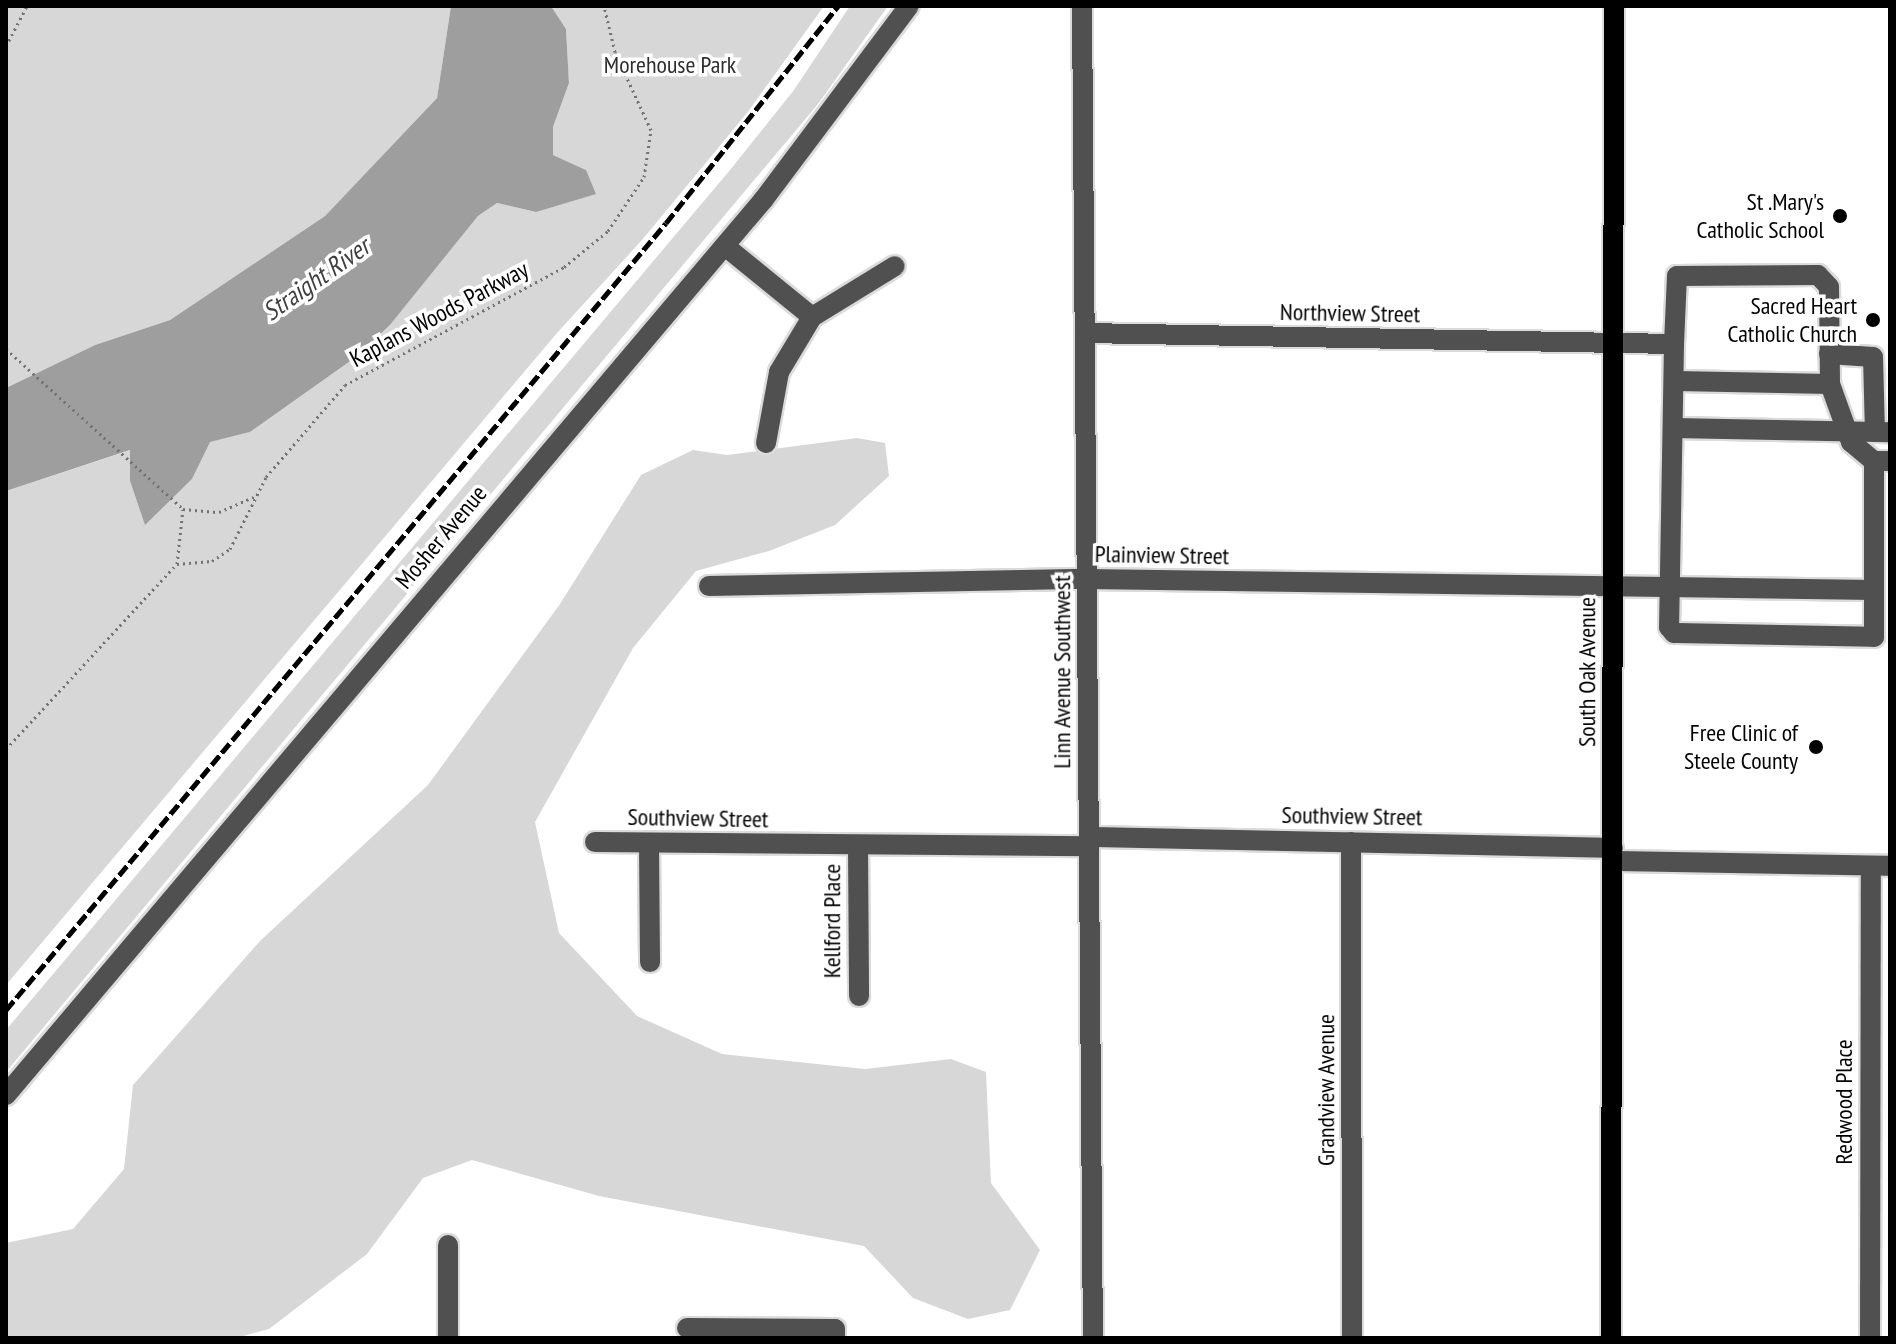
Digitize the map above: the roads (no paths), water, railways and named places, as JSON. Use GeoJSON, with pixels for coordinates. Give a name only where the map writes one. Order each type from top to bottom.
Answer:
{"type":"FeatureCollection","features":[{"type":"Feature","properties":{"kind":"main road","name":"South Oak Avenue"},"geometry":{"type":"LineString","coordinates":[[1611,1338],[1614,6]]}},
{"type":"Feature","properties":{"kind":"street","name":"Mosher Avenue"},"geometry":{"type":"LineString","coordinates":[[6,1095],[547,450],[725,246],[845,97],[909,6]]}},
{"type":"Feature","properties":{"kind":"street","name":"Linn Avenue Southwest"},"geometry":{"type":"LineString","coordinates":[[1082,6],[1093,1338]]}},
{"type":"Feature","properties":{"kind":"street"},"geometry":{"type":"LineString","coordinates":[[725,246],[812,317]]}},
{"type":"Feature","properties":{"kind":"street"},"geometry":{"type":"LineString","coordinates":[[766,443],[779,372],[812,317],[895,266]]}},
{"type":"Feature","properties":{"kind":"street"},"geometry":{"type":"LineString","coordinates":[[1818,275],[1829,287],[1830,384],[1856,451],[1882,461],[1874,637],[1678,635],[1669,627],[1676,381],[1674,344],[1677,276],[1818,275]]}},
{"type":"Feature","properties":{"kind":"street","name":"Northview Street"},"geometry":{"type":"LineString","coordinates":[[1085,333],[1674,344]]}},
{"type":"Feature","properties":{"kind":"street"},"geometry":{"type":"LineString","coordinates":[[1674,428],[1883,432],[1873,357],[1829,354]]}},
{"type":"Feature","properties":{"kind":"street"},"geometry":{"type":"LineString","coordinates":[[1676,381],[1830,384]]}},
{"type":"Feature","properties":{"kind":"street","name":"Plainview Street"},"geometry":{"type":"LineString","coordinates":[[709,586],[1087,579],[1613,590],[1874,590]]}},
{"type":"Feature","properties":{"kind":"street","name":"Southview Street"},"geometry":{"type":"LineString","coordinates":[[595,842],[858,845],[1351,842],[1880,866]]}},
{"type":"Feature","properties":{"kind":"street","name":"Grandview Avenue"},"geometry":{"type":"LineString","coordinates":[[1351,842],[1352,1338]]}},
{"type":"Feature","properties":{"kind":"street"},"geometry":{"type":"LineString","coordinates":[[649,845],[650,962]]}},
{"type":"Feature","properties":{"kind":"street","name":"Kellford Place"},"geometry":{"type":"LineString","coordinates":[[858,845],[859,996]]}},
{"type":"Feature","properties":{"kind":"street","name":"Redwood Place"},"geometry":{"type":"LineString","coordinates":[[1870,1338],[1880,866]]}},
{"type":"Feature","properties":{"kind":"street"},"geometry":{"type":"LineString","coordinates":[[448,1245],[448,1338]]}},
{"type":"Feature","properties":{"kind":"street"},"geometry":{"type":"LineString","coordinates":[[687,1328],[835,1334]]}},
{"type":"Feature","properties":{"kind":"water","name":"Straight River"},"geometry":{"type":"Polygon","coordinates":[[[451,6],[551,6],[566,29],[569,83],[553,127],[553,155],[586,170],[596,194],[536,212],[497,203],[478,216],[390,325],[356,357],[250,432],[210,442],[192,479],[145,525],[130,481],[130,450],[6,491],[6,388],[95,345],[170,320],[325,216],[437,98],[451,6]]]}},
{"type":"Feature","properties":{"kind":"railway"},"geometry":{"type":"LineString","coordinates":[[6,1010],[666,223],[838,6]]}},
{"type":"Feature","properties":{"kind":"place","name":"St .Mary's Catholic School"},"geometry":{"type":"Point","coordinates":[1840,216]}},
{"type":"Feature","properties":{"kind":"place","name":"Sacred Heart Catholic Church"},"geometry":{"type":"Point","coordinates":[1873,320]}},
{"type":"Feature","properties":{"kind":"place","name":"Free Clinic of Steele County"},"geometry":{"type":"Point","coordinates":[1816,747]}},
{"type":"Feature","properties":{"kind":"park label","name":"Morehouse Park"},"geometry":{"type":"Point","coordinates":[670,65]}}]}
